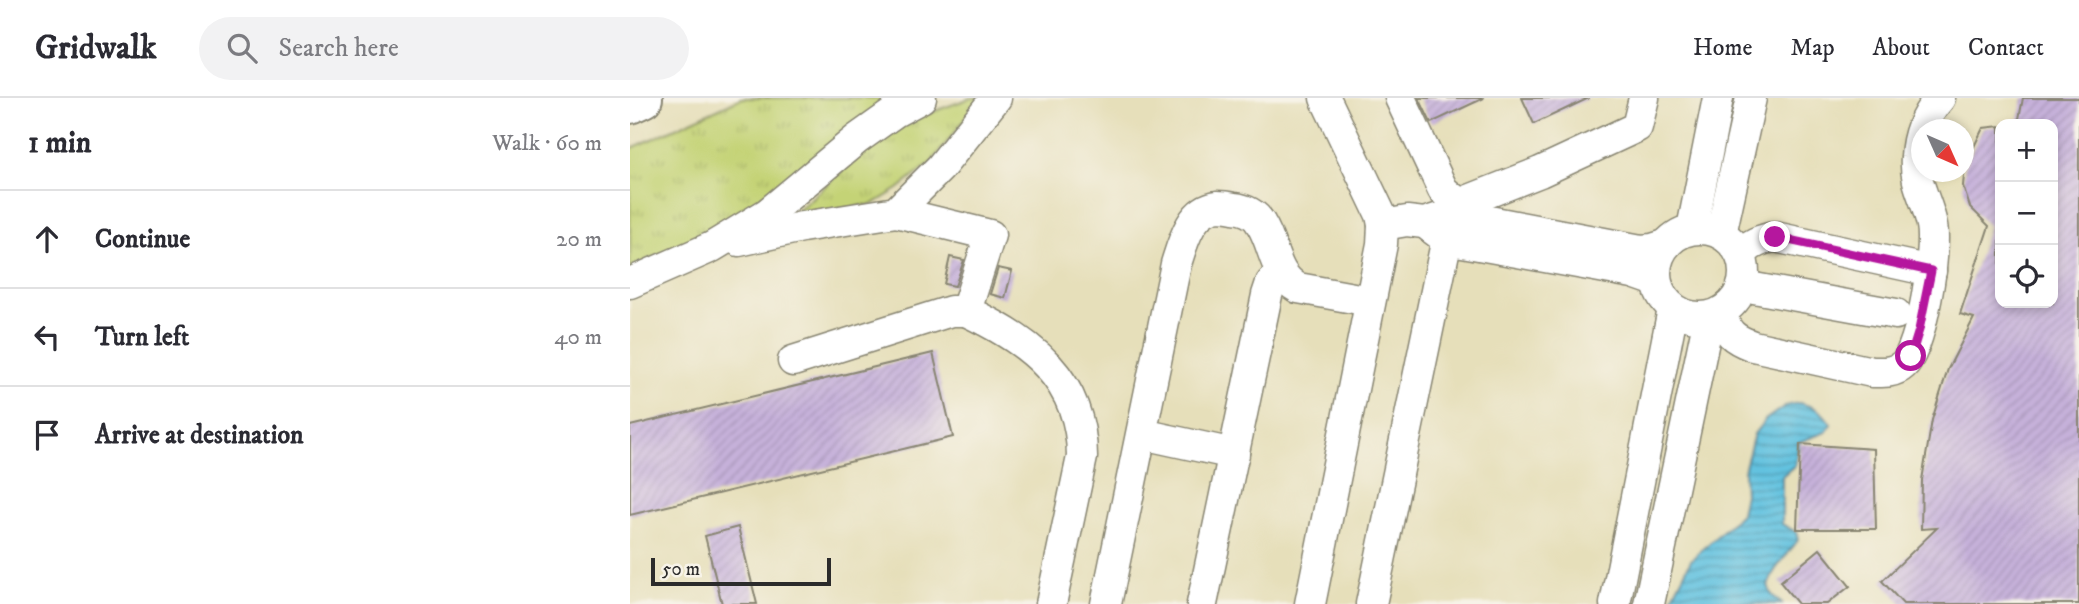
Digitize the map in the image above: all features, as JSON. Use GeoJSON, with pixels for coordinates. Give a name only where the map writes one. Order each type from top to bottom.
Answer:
{"type":"FeatureCollection","features":[{"type":"Feature","properties":{"kind":"highway"},"geometry":{"type":"LineString","coordinates":[[630,104],[643,98]]}},
{"type":"Feature","properties":{"kind":"street"},"geometry":{"type":"LineString","coordinates":[[630,283],[712,247],[768,214],[857,139],[895,112],[921,98]]}},
{"type":"Feature","properties":{"kind":"street"},"geometry":{"type":"LineString","coordinates":[[896,212],[940,168],[996,98]]}},
{"type":"Feature","properties":{"kind":"street"},"geometry":{"type":"LineString","coordinates":[[1310,604],[1382,244],[1383,225],[1381,215],[1325,98]]}},
{"type":"Feature","properties":{"kind":"street"},"geometry":{"type":"LineString","coordinates":[[1371,604],[1445,220],[1443,190],[1400,98]]}},
{"type":"Feature","properties":{"kind":"street"},"geometry":{"type":"LineString","coordinates":[[1445,220],[1637,127],[1644,98]]}},
{"type":"Feature","properties":{"kind":"street"},"geometry":{"type":"LineString","coordinates":[[1665,244],[1655,268],[1656,281],[1659,292],[1673,309],[1696,318],[1715,314],[1738,296],[1744,275],[1718,239],[1718,98]]}},
{"type":"Feature","properties":{"kind":"street"},"geometry":{"type":"LineString","coordinates":[[1718,239],[1751,98]]}},
{"type":"Feature","properties":{"kind":"street"},"geometry":{"type":"LineString","coordinates":[[1715,314],[1728,331],[1746,343],[1872,372],[1890,372],[1902,366],[1911,356],[1919,330],[1934,243],[1932,223],[1916,180],[1919,132],[1930,110],[1940,98]]}},
{"type":"Feature","properties":{"kind":"street"},"geometry":{"type":"LineString","coordinates":[[1106,604],[1177,264],[1185,237],[1198,215],[1217,206],[1242,208],[1261,223],[1281,272],[1290,284],[1298,288],[1370,301]]}},
{"type":"Feature","properties":{"kind":"street"},"geometry":{"type":"LineString","coordinates":[[712,247],[802,227],[896,212],[989,234],[965,311]]}},
{"type":"Feature","properties":{"kind":"street"},"geometry":{"type":"LineString","coordinates":[[1383,225],[1445,220],[1641,250],[1665,244],[1682,232],[1750,245],[1775,237],[1931,271]]}},
{"type":"Feature","properties":{"kind":"street"},"geometry":{"type":"LineString","coordinates":[[1445,220],[1656,281]]}},
{"type":"Feature","properties":{"kind":"street"},"geometry":{"type":"LineString","coordinates":[[1202,604],[1267,295],[1271,283],[1281,272]]}},
{"type":"Feature","properties":{"kind":"street"},"geometry":{"type":"LineString","coordinates":[[1742,286],[1896,314]]}},
{"type":"Feature","properties":{"kind":"street"},"geometry":{"type":"LineString","coordinates":[[1615,604],[1673,309]]}},
{"type":"Feature","properties":{"kind":"street"},"geometry":{"type":"LineString","coordinates":[[793,361],[951,311],[965,311],[1001,328],[1038,355],[1068,395],[1082,433],[1082,457],[1051,604]]}},
{"type":"Feature","properties":{"kind":"street"},"geometry":{"type":"LineString","coordinates":[[1649,604],[1715,314]]}},
{"type":"Feature","properties":{"kind":"street"},"geometry":{"type":"LineString","coordinates":[[1142,434],[1234,454]]}},
{"type":"Feature","properties":{"kind":"green space"},"geometry":{"type":"Polygon","coordinates":[[[741,98],[893,98],[792,176],[739,212],[684,243],[630,268],[630,149],[741,98]]]}},
{"type":"Feature","properties":{"kind":"green space"},"geometry":{"type":"Polygon","coordinates":[[[971,98],[981,98],[931,163],[898,189],[873,204],[810,214],[796,212],[883,139],[924,116],[971,98]]]}},
{"type":"Feature","properties":{"kind":"water"},"geometry":{"type":"Polygon","coordinates":[[[1799,403],[1818,410],[1831,424],[1826,432],[1799,442],[1795,465],[1782,476],[1782,524],[1796,532],[1798,540],[1775,570],[1768,585],[1771,594],[1782,604],[1672,604],[1671,600],[1691,560],[1741,514],[1745,494],[1744,471],[1754,434],[1765,420],[1785,406],[1799,403]]]}},
{"type":"Feature","properties":{"kind":"building"},"geometry":{"type":"Polygon","coordinates":[[[1419,98],[1484,98],[1431,123],[1419,98]]]}},
{"type":"Feature","properties":{"kind":"building"},"geometry":{"type":"Polygon","coordinates":[[[1522,98],[1589,98],[1534,124],[1522,98]]]}},
{"type":"Feature","properties":{"kind":"building"},"geometry":{"type":"Polygon","coordinates":[[[2023,98],[2079,98],[2079,604],[1903,604],[1882,581],[1937,528],[1921,529],[1922,480],[1932,420],[1948,369],[1974,318],[1960,314],[1989,226],[1970,207],[1963,186],[1963,182],[1974,182],[1974,146],[1983,128],[1995,127],[1995,308],[2058,308],[2058,119],[2019,119],[2023,98]]]}},
{"type":"Feature","properties":{"kind":"building"},"geometry":{"type":"Polygon","coordinates":[[[950,257],[964,260],[955,286],[944,284],[950,257]]]}},
{"type":"Feature","properties":{"kind":"building"},"geometry":{"type":"Polygon","coordinates":[[[998,268],[1012,271],[1005,298],[990,294],[998,268]]]}},
{"type":"Feature","properties":{"kind":"building"},"geometry":{"type":"Polygon","coordinates":[[[933,353],[953,437],[630,515],[630,426],[933,353]]]}},
{"type":"Feature","properties":{"kind":"building"},"geometry":{"type":"Polygon","coordinates":[[[1800,444],[1874,449],[1876,529],[1797,529],[1800,444]]]}},
{"type":"Feature","properties":{"kind":"building"},"geometry":{"type":"Polygon","coordinates":[[[738,527],[757,604],[722,604],[705,536],[738,527]]]}},
{"type":"Feature","properties":{"kind":"building"},"geometry":{"type":"Polygon","coordinates":[[[1820,549],[1850,586],[1827,604],[1798,604],[1780,582],[1820,549]]]}},
{"type":"Feature","properties":{"kind":"route"},"geometry":{"type":"LineString","coordinates":[[1775,237],[1931,271],[1911,356]]}}]}
